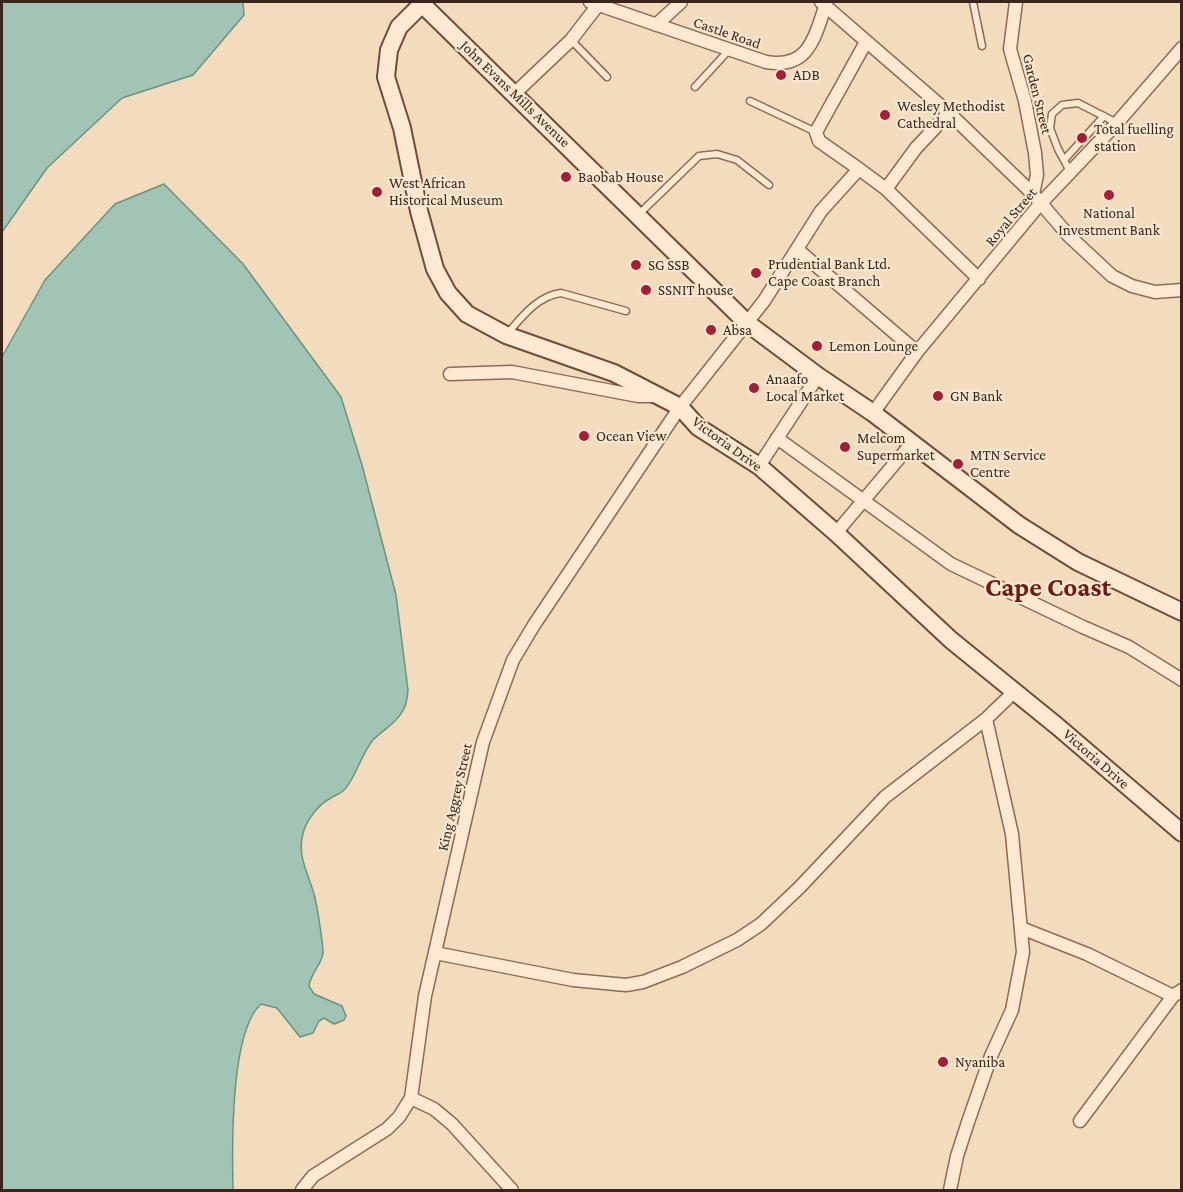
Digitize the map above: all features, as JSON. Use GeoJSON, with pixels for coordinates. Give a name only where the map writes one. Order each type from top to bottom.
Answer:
{"type":"FeatureCollection","features":[{"type":"Feature","properties":{"kind":"street"},"geometry":{"type":"LineString","coordinates":[[656,25],[681,2]]}},
{"type":"Feature","properties":{"kind":"street","name":"Garden Street"},"geometry":{"type":"LineString","coordinates":[[1016,2],[1010,49],[1035,153],[1037,199]]}},
{"type":"Feature","properties":{"kind":"street","name":"John Evans Mills Avenue"},"geometry":{"type":"LineString","coordinates":[[423,3],[747,323],[818,376],[873,413],[1018,525],[1078,561],[1182,612]]}},
{"type":"Feature","properties":{"kind":"street","name":"Victoria Drive"},"geometry":{"type":"LineString","coordinates":[[423,3],[399,27],[389,50],[386,77],[402,128],[419,211],[435,269],[447,293],[466,314],[506,335],[614,373],[680,407],[698,427],[759,466],[836,533],[951,640],[1015,691],[1182,833]]}},
{"type":"Feature","properties":{"kind":"street"},"geometry":{"type":"LineString","coordinates":[[514,94],[571,40],[594,3]]}},
{"type":"Feature","properties":{"kind":"street","name":"Castle Road"},"geometry":{"type":"LineString","coordinates":[[594,3],[729,50],[783,65],[798,58],[812,44],[823,4]]}},
{"type":"Feature","properties":{"kind":"street"},"geometry":{"type":"LineString","coordinates":[[823,4],[949,113],[1037,199],[1068,235],[1112,276],[1132,286],[1155,292],[1182,290]]}},
{"type":"Feature","properties":{"kind":"street"},"geometry":{"type":"LineString","coordinates":[[866,42],[816,132],[819,141],[886,189],[979,279]]}},
{"type":"Feature","properties":{"kind":"street","name":"Royal Street"},"geometry":{"type":"LineString","coordinates":[[873,413],[917,352],[979,279],[1037,199],[1071,173],[1182,48]]}},
{"type":"Feature","properties":{"kind":"street"},"geometry":{"type":"LineString","coordinates":[[886,189],[916,148],[949,113]]}},
{"type":"Feature","properties":{"kind":"street","name":"King Aggrey Street"},"geometry":{"type":"LineString","coordinates":[[302,1191],[313,1176],[387,1129],[399,1117],[411,1098],[425,996],[483,742],[513,660],[680,407],[764,301],[821,211],[859,169]]}},
{"type":"Feature","properties":{"kind":"street"},"geometry":{"type":"LineString","coordinates":[[798,250],[917,352]]}},
{"type":"Feature","properties":{"kind":"street"},"geometry":{"type":"LineString","coordinates":[[450,374],[512,372],[638,396],[659,396]]}},
{"type":"Feature","properties":{"kind":"street"},"geometry":{"type":"LineString","coordinates":[[759,466],[818,376]]}},
{"type":"Feature","properties":{"kind":"street"},"geometry":{"type":"LineString","coordinates":[[777,438],[951,564],[1129,647],[1182,681]]}},
{"type":"Feature","properties":{"kind":"street"},"geometry":{"type":"LineString","coordinates":[[836,533],[912,443]]}},
{"type":"Feature","properties":{"kind":"street"},"geometry":{"type":"LineString","coordinates":[[435,953],[540,974],[626,985],[643,982],[682,967],[737,940],[761,924],[799,888],[885,797],[986,719],[1015,691]]}},
{"type":"Feature","properties":{"kind":"street"},"geometry":{"type":"LineString","coordinates":[[950,1191],[957,1156],[972,1111],[991,1056],[1012,1010],[1023,952],[1012,834],[986,719]]}},
{"type":"Feature","properties":{"kind":"street"},"geometry":{"type":"LineString","coordinates":[[1021,928],[1177,993],[1080,1121]]}},
{"type":"Feature","properties":{"kind":"street"},"geometry":{"type":"LineString","coordinates":[[411,1098],[434,1109],[452,1124],[512,1191]]}},
{"type":"Feature","properties":{"kind":"lane"},"geometry":{"type":"LineString","coordinates":[[973,2],[982,46]]}},
{"type":"Feature","properties":{"kind":"lane"},"geometry":{"type":"LineString","coordinates":[[571,40],[607,77]]}},
{"type":"Feature","properties":{"kind":"lane"},"geometry":{"type":"LineString","coordinates":[[695,87],[729,50]]}},
{"type":"Feature","properties":{"kind":"lane"},"geometry":{"type":"LineString","coordinates":[[750,101],[816,132]]}},
{"type":"Feature","properties":{"kind":"lane"},"geometry":{"type":"LineString","coordinates":[[1071,173],[1050,128],[1052,114],[1062,105],[1078,103],[1116,123]]}},
{"type":"Feature","properties":{"kind":"lane"},"geometry":{"type":"LineString","coordinates":[[1064,160],[1104,116]]}},
{"type":"Feature","properties":{"kind":"lane"},"geometry":{"type":"LineString","coordinates":[[638,215],[699,156],[717,154],[737,160],[769,185]]}},
{"type":"Feature","properties":{"kind":"lane"},"geometry":{"type":"LineString","coordinates":[[506,335],[526,312],[551,294],[561,293],[626,311]]}},
{"type":"Feature","properties":{"kind":"shaded area"},"geometry":{"type":"Polygon","coordinates":[[[2,2],[243,2],[244,15],[193,75],[122,98],[47,168],[2,232],[2,2]]]}},
{"type":"Feature","properties":{"kind":"shaded area"},"geometry":{"type":"Polygon","coordinates":[[[164,184],[243,264],[341,397],[362,465],[396,595],[408,690],[407,699],[399,717],[373,740],[347,787],[318,808],[310,817],[303,833],[302,857],[315,899],[323,953],[309,986],[314,994],[342,1006],[346,1016],[344,1020],[334,1024],[324,1018],[319,1021],[313,1033],[300,1037],[277,1008],[261,1004],[251,1018],[243,1039],[235,1092],[233,1190],[2,1190],[2,357],[45,280],[115,204],[164,184]]]}},
{"type":"Feature","properties":{"kind":"place","name":"ADB"},"geometry":{"type":"Point","coordinates":[781,75]}},
{"type":"Feature","properties":{"kind":"place","name":"Wesley Methodist Cathedral"},"geometry":{"type":"Point","coordinates":[885,115]}},
{"type":"Feature","properties":{"kind":"place","name":"Total fuelling station"},"geometry":{"type":"Point","coordinates":[1082,138]}},
{"type":"Feature","properties":{"kind":"place","name":"Baobab House"},"geometry":{"type":"Point","coordinates":[566,177]}},
{"type":"Feature","properties":{"kind":"place","name":"West African Historical Museum"},"geometry":{"type":"Point","coordinates":[377,192]}},
{"type":"Feature","properties":{"kind":"place","name":"National Investment Bank"},"geometry":{"type":"Point","coordinates":[1109,195]}},
{"type":"Feature","properties":{"kind":"place","name":"SG SSB"},"geometry":{"type":"Point","coordinates":[636,265]}},
{"type":"Feature","properties":{"kind":"place","name":"Prudential Bank Ltd. Cape Coast Branch"},"geometry":{"type":"Point","coordinates":[756,273]}},
{"type":"Feature","properties":{"kind":"place","name":"SSNIT house"},"geometry":{"type":"Point","coordinates":[646,290]}},
{"type":"Feature","properties":{"kind":"place","name":"Absa"},"geometry":{"type":"Point","coordinates":[711,330]}},
{"type":"Feature","properties":{"kind":"place","name":"Lemon Lounge"},"geometry":{"type":"Point","coordinates":[817,346]}},
{"type":"Feature","properties":{"kind":"place","name":"Anaafo Local Market"},"geometry":{"type":"Point","coordinates":[754,388]}},
{"type":"Feature","properties":{"kind":"place","name":"GN Bank"},"geometry":{"type":"Point","coordinates":[938,396]}},
{"type":"Feature","properties":{"kind":"place","name":"Ocean View"},"geometry":{"type":"Point","coordinates":[584,436]}},
{"type":"Feature","properties":{"kind":"place","name":"Melcom Supermarket"},"geometry":{"type":"Point","coordinates":[845,447]}},
{"type":"Feature","properties":{"kind":"place","name":"MTN Service Centre"},"geometry":{"type":"Point","coordinates":[958,464]}},
{"type":"Feature","properties":{"kind":"place","name":"Nyaniba"},"geometry":{"type":"Point","coordinates":[943,1062]}},
{"type":"Feature","properties":{"kind":"district","name":"Cape Coast"},"geometry":{"type":"Point","coordinates":[1048,588]}}]}
